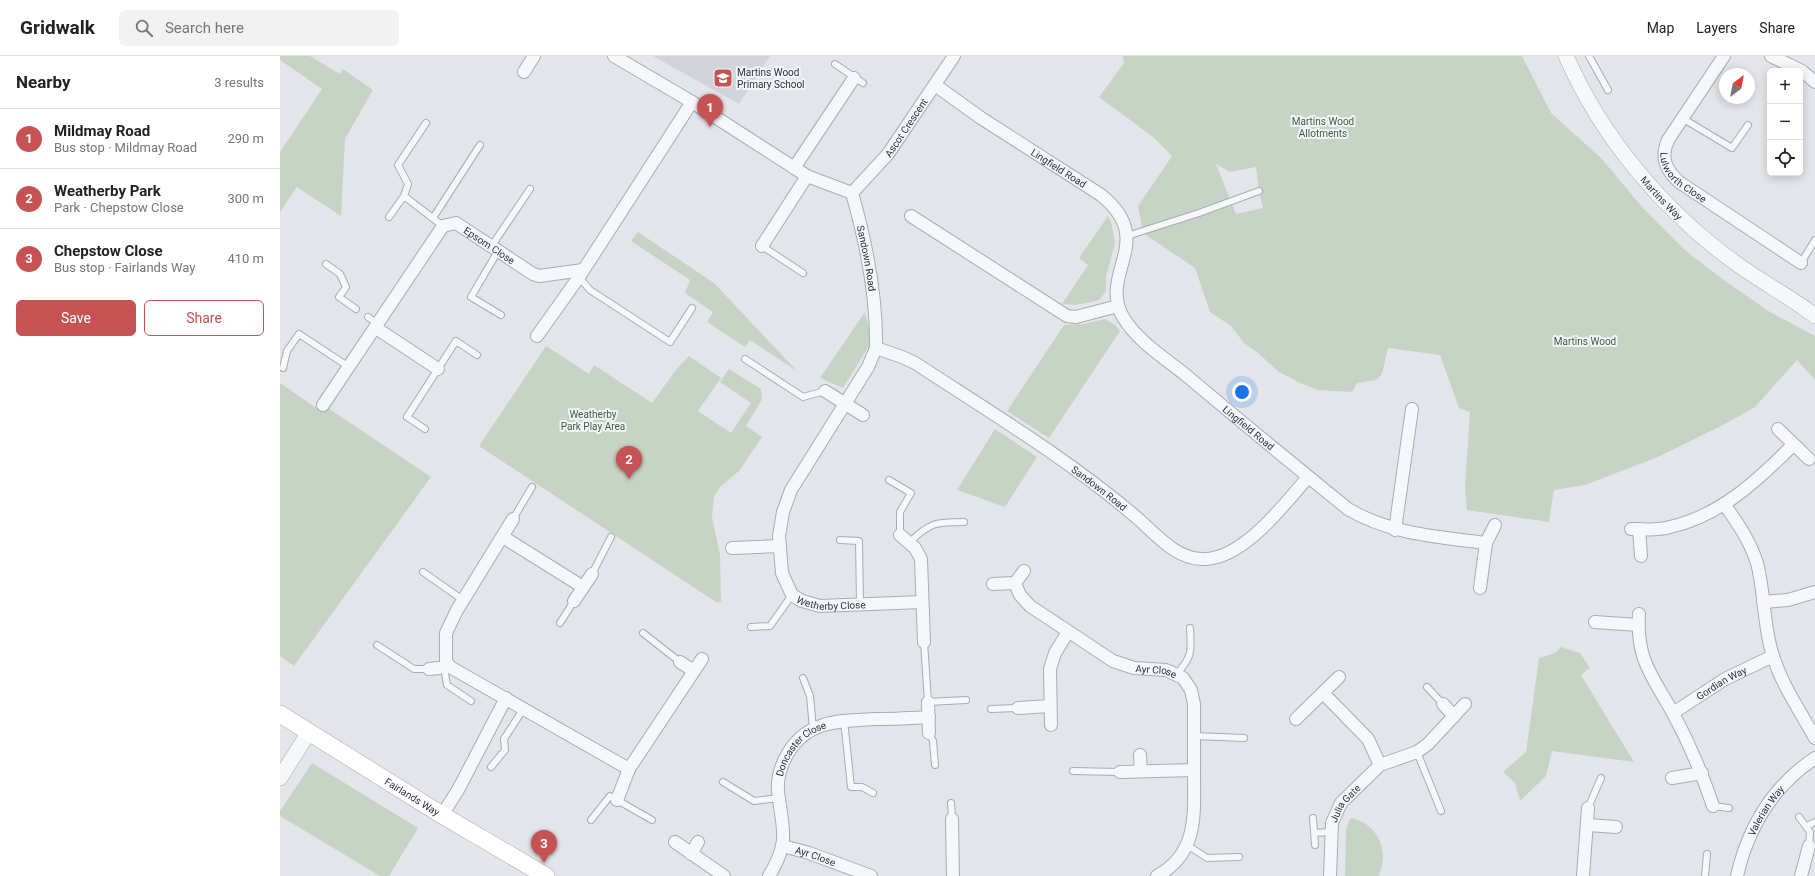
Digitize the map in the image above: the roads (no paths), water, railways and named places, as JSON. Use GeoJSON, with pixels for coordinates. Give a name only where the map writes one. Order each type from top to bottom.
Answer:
{"type":"FeatureCollection","features":[{"type":"Feature","properties":{"kind":"main road","name":"Fairlands Way"},"geometry":{"type":"LineString","coordinates":[[280,714],[442,816],[546,876]]}},
{"type":"Feature","properties":{"kind":"street"},"geometry":{"type":"LineString","coordinates":[[524,72],[534,56]]}},
{"type":"Feature","properties":{"kind":"street"},"geometry":{"type":"LineString","coordinates":[[614,56],[692,102],[794,168],[808,176],[852,193]]}},
{"type":"Feature","properties":{"kind":"street","name":"Ascot Crescent"},"geometry":{"type":"LineString","coordinates":[[852,193],[888,154],[936,85],[954,56]]}},
{"type":"Feature","properties":{"kind":"street","name":"Martins Way"},"geometry":{"type":"LineString","coordinates":[[1566,56],[1598,117],[1617,144],[1657,193],[1679,216],[1722,253],[1764,282],[1798,302],[1815,316]]}},
{"type":"Feature","properties":{"kind":"street","name":"Lulworth Close"},"geometry":{"type":"LineString","coordinates":[[1724,56],[1682,118],[1666,146],[1664,160],[1668,172],[1679,182],[1801,263]]}},
{"type":"Feature","properties":{"kind":"street"},"geometry":{"type":"LineString","coordinates":[[1771,56],[1802,71],[1815,82]]}},
{"type":"Feature","properties":{"kind":"street"},"geometry":{"type":"LineString","coordinates":[[794,168],[858,81]]}},
{"type":"Feature","properties":{"kind":"street","name":"Lingfield Road"},"geometry":{"type":"LineString","coordinates":[[936,85],[981,118],[1101,195],[1115,208],[1127,236],[1126,251],[1117,282],[1118,306],[1127,324],[1145,341],[1348,509],[1364,518],[1395,530],[1486,543]]}},
{"type":"Feature","properties":{"kind":"street"},"geometry":{"type":"LineString","coordinates":[[537,336],[581,273],[692,102]]}},
{"type":"Feature","properties":{"kind":"street"},"geometry":{"type":"LineString","coordinates":[[762,246],[808,176]]}},
{"type":"Feature","properties":{"kind":"street","name":"Sandown Road"},"geometry":{"type":"LineString","coordinates":[[844,403],[868,367],[876,348],[875,308],[852,193]]}},
{"type":"Feature","properties":{"kind":"street"},"geometry":{"type":"LineString","coordinates":[[911,216],[1067,316],[1076,316],[1118,306]]}},
{"type":"Feature","properties":{"kind":"street","name":"Epsom Close"},"geometry":{"type":"LineString","coordinates":[[443,226],[456,223],[533,274],[539,276],[581,273]]}},
{"type":"Feature","properties":{"kind":"street"},"geometry":{"type":"LineString","coordinates":[[323,405],[443,226]]}},
{"type":"Feature","properties":{"kind":"street","name":"Martins Way"},"geometry":{"type":"LineString","coordinates":[[1798,302],[1815,303]]}},
{"type":"Feature","properties":{"kind":"street"},"geometry":{"type":"LineString","coordinates":[[377,326],[438,369]]}},
{"type":"Feature","properties":{"kind":"street","name":"Sandown Road"},"geometry":{"type":"LineString","coordinates":[[876,348],[915,363],[1064,461],[1111,496],[1172,548],[1186,556],[1200,559],[1214,558],[1235,549],[1269,520],[1308,476]]}},
{"type":"Feature","properties":{"kind":"street"},"geometry":{"type":"LineString","coordinates":[[825,391],[863,415]]}},
{"type":"Feature","properties":{"kind":"street","name":"Wetherby Close"},"geometry":{"type":"LineString","coordinates":[[844,403],[791,490],[783,512],[779,536],[782,573],[792,595],[802,601],[820,606],[922,602]]}},
{"type":"Feature","properties":{"kind":"street"},"geometry":{"type":"LineString","coordinates":[[1395,530],[1412,409]]}},
{"type":"Feature","properties":{"kind":"street"},"geometry":{"type":"LineString","coordinates":[[1778,429],[1809,459]]}},
{"type":"Feature","properties":{"kind":"street"},"geometry":{"type":"LineString","coordinates":[[1641,556],[1635,529],[1670,528],[1685,523],[1724,504],[1769,469],[1793,445]]}},
{"type":"Feature","properties":{"kind":"street"},"geometry":{"type":"LineString","coordinates":[[1724,504],[1750,544],[1756,562],[1766,627],[1773,656],[1783,680],[1815,738]]}},
{"type":"Feature","properties":{"kind":"street"},"geometry":{"type":"LineString","coordinates":[[447,667],[446,633],[463,600],[513,519]]}},
{"type":"Feature","properties":{"kind":"street"},"geometry":{"type":"LineString","coordinates":[[1480,588],[1486,543],[1494,525]]}},
{"type":"Feature","properties":{"kind":"street"},"geometry":{"type":"LineString","coordinates":[[900,535],[910,542],[918,552],[921,559],[924,642]]}},
{"type":"Feature","properties":{"kind":"street"},"geometry":{"type":"LineString","coordinates":[[503,536],[583,587]]}},
{"type":"Feature","properties":{"kind":"street"},"geometry":{"type":"LineString","coordinates":[[732,548],[780,546]]}},
{"type":"Feature","properties":{"kind":"street"},"geometry":{"type":"LineString","coordinates":[[993,584],[1015,583],[1024,571]]}},
{"type":"Feature","properties":{"kind":"street"},"geometry":{"type":"LineString","coordinates":[[574,601],[592,574]]}},
{"type":"Feature","properties":{"kind":"street","name":"Ayr Close"},"geometry":{"type":"LineString","coordinates":[[1015,583],[1025,602],[1097,652],[1123,665],[1134,668],[1166,670],[1177,674],[1187,684],[1193,696],[1194,824],[1187,845],[1176,861],[1157,876]]}},
{"type":"Feature","properties":{"kind":"street"},"geometry":{"type":"LineString","coordinates":[[1763,602],[1788,600],[1815,592]]}},
{"type":"Feature","properties":{"kind":"street"},"geometry":{"type":"LineString","coordinates":[[1595,622],[1639,619],[1642,656],[1647,670],[1673,713],[1702,773],[1713,806]]}},
{"type":"Feature","properties":{"kind":"street"},"geometry":{"type":"LineString","coordinates":[[1051,725],[1050,669],[1055,653],[1068,632]]}},
{"type":"Feature","properties":{"kind":"street","name":"Gordian Way"},"geometry":{"type":"LineString","coordinates":[[1673,713],[1726,679],[1773,656]]}},
{"type":"Feature","properties":{"kind":"street"},"geometry":{"type":"LineString","coordinates":[[617,800],[629,769],[702,659]]}},
{"type":"Feature","properties":{"kind":"street"},"geometry":{"type":"LineString","coordinates":[[680,662],[694,670]]}},
{"type":"Feature","properties":{"kind":"street"},"geometry":{"type":"LineString","coordinates":[[428,669],[447,667],[524,708],[629,769]]}},
{"type":"Feature","properties":{"kind":"street"},"geometry":{"type":"LineString","coordinates":[[1296,719],[1339,677]]}},
{"type":"Feature","properties":{"kind":"street"},"geometry":{"type":"LineString","coordinates":[[1323,693],[1368,739],[1380,765]]}},
{"type":"Feature","properties":{"kind":"street"},"geometry":{"type":"LineString","coordinates":[[442,816],[458,790],[506,698]]}},
{"type":"Feature","properties":{"kind":"street"},"geometry":{"type":"LineString","coordinates":[[928,702],[929,733]]}},
{"type":"Feature","properties":{"kind":"street"},"geometry":{"type":"LineString","coordinates":[[1443,704],[1454,716]]}},
{"type":"Feature","properties":{"kind":"street","name":"Julia Gate"},"geometry":{"type":"LineString","coordinates":[[1330,876],[1332,823],[1341,804],[1380,765],[1417,752],[1428,744],[1465,704]]}},
{"type":"Feature","properties":{"kind":"street"},"geometry":{"type":"LineString","coordinates":[[1018,708],[1050,706]]}},
{"type":"Feature","properties":{"kind":"street","name":"Doncaster Close"},"geometry":{"type":"LineString","coordinates":[[769,876],[776,864],[783,846],[784,825],[779,798],[779,775],[785,758],[797,742],[813,729],[828,722],[844,720],[929,718]]}},
{"type":"Feature","properties":{"kind":"street"},"geometry":{"type":"LineString","coordinates":[[280,778],[309,732]]}},
{"type":"Feature","properties":{"kind":"street"},"geometry":{"type":"LineString","coordinates":[[1140,755],[1141,771]]}},
{"type":"Feature","properties":{"kind":"street","name":"Valerian Way"},"geometry":{"type":"LineString","coordinates":[[1737,876],[1748,841],[1765,809],[1790,778],[1815,758]]}},
{"type":"Feature","properties":{"kind":"street"},"geometry":{"type":"LineString","coordinates":[[1120,772],[1194,770]]}},
{"type":"Feature","properties":{"kind":"street"},"geometry":{"type":"LineString","coordinates":[[1672,778],[1702,773]]}},
{"type":"Feature","properties":{"kind":"street"},"geometry":{"type":"LineString","coordinates":[[1583,876],[1588,825],[1588,808]]}},
{"type":"Feature","properties":{"kind":"street"},"geometry":{"type":"LineString","coordinates":[[952,819],[953,876]]}},
{"type":"Feature","properties":{"kind":"street"},"geometry":{"type":"LineString","coordinates":[[1588,825],[1616,827]]}},
{"type":"Feature","properties":{"kind":"street"},"geometry":{"type":"LineString","coordinates":[[675,842],[690,854],[724,876]]}},
{"type":"Feature","properties":{"kind":"street"},"geometry":{"type":"LineString","coordinates":[[690,854],[698,842]]}},
{"type":"Feature","properties":{"kind":"street","name":"Ayr Close"},"geometry":{"type":"LineString","coordinates":[[783,846],[809,853],[871,876]]}},
{"type":"Feature","properties":{"kind":"street"},"geometry":{"type":"LineString","coordinates":[[1801,876],[1810,854]]}},
{"type":"Feature","properties":{"kind":"lane"},"geometry":{"type":"LineString","coordinates":[[1589,56],[1608,90]]}},
{"type":"Feature","properties":{"kind":"lane"},"geometry":{"type":"LineString","coordinates":[[835,64],[858,81]]}},
{"type":"Feature","properties":{"kind":"lane"},"geometry":{"type":"LineString","coordinates":[[1682,118],[1732,148],[1748,126]]}},
{"type":"Feature","properties":{"kind":"lane"},"geometry":{"type":"LineString","coordinates":[[389,217],[404,196],[408,184],[398,165],[426,123]]}},
{"type":"Feature","properties":{"kind":"lane"},"geometry":{"type":"LineString","coordinates":[[433,218],[480,145]]}},
{"type":"Feature","properties":{"kind":"lane"},"geometry":{"type":"LineString","coordinates":[[502,315],[471,297],[495,249],[530,189]]}},
{"type":"Feature","properties":{"kind":"lane"},"geometry":{"type":"LineString","coordinates":[[1127,236],[1199,213],[1259,191]]}},
{"type":"Feature","properties":{"kind":"lane"},"geometry":{"type":"LineString","coordinates":[[404,196],[443,226]]}},
{"type":"Feature","properties":{"kind":"lane"},"geometry":{"type":"LineString","coordinates":[[1801,263],[1815,240]]}},
{"type":"Feature","properties":{"kind":"lane"},"geometry":{"type":"LineString","coordinates":[[762,246],[803,273]]}},
{"type":"Feature","properties":{"kind":"lane"},"geometry":{"type":"LineString","coordinates":[[326,264],[340,274],[346,287],[340,298],[356,309]]}},
{"type":"Feature","properties":{"kind":"lane"},"geometry":{"type":"LineString","coordinates":[[581,273],[590,290],[670,342],[692,308]]}},
{"type":"Feature","properties":{"kind":"lane"},"geometry":{"type":"LineString","coordinates":[[368,317],[377,326]]}},
{"type":"Feature","properties":{"kind":"lane"},"geometry":{"type":"LineString","coordinates":[[283,368],[287,351],[299,334],[349,367]]}},
{"type":"Feature","properties":{"kind":"lane"},"geometry":{"type":"LineString","coordinates":[[425,429],[407,417],[456,341],[477,355]]}},
{"type":"Feature","properties":{"kind":"lane"},"geometry":{"type":"LineString","coordinates":[[745,359],[803,397],[825,391]]}},
{"type":"Feature","properties":{"kind":"lane"},"geometry":{"type":"LineString","coordinates":[[889,480],[911,493],[900,512],[900,535]]}},
{"type":"Feature","properties":{"kind":"lane"},"geometry":{"type":"LineString","coordinates":[[513,519],[532,487]]}},
{"type":"Feature","properties":{"kind":"lane"},"geometry":{"type":"LineString","coordinates":[[910,542],[928,526],[947,522],[964,522]]}},
{"type":"Feature","properties":{"kind":"lane"},"geometry":{"type":"LineString","coordinates":[[592,574],[611,537]]}},
{"type":"Feature","properties":{"kind":"lane"},"geometry":{"type":"LineString","coordinates":[[840,540],[859,541],[860,604]]}},
{"type":"Feature","properties":{"kind":"lane"},"geometry":{"type":"LineString","coordinates":[[423,572],[463,600]]}},
{"type":"Feature","properties":{"kind":"lane"},"geometry":{"type":"LineString","coordinates":[[751,627],[770,626],[792,595]]}},
{"type":"Feature","properties":{"kind":"lane"},"geometry":{"type":"LineString","coordinates":[[560,623],[574,601]]}},
{"type":"Feature","properties":{"kind":"lane"},"geometry":{"type":"LineString","coordinates":[[1177,674],[1187,662],[1191,654],[1190,628]]}},
{"type":"Feature","properties":{"kind":"lane"},"geometry":{"type":"LineString","coordinates":[[643,633],[680,662]]}},
{"type":"Feature","properties":{"kind":"lane"},"geometry":{"type":"LineString","coordinates":[[924,642],[928,702],[966,700]]}},
{"type":"Feature","properties":{"kind":"lane"},"geometry":{"type":"LineString","coordinates":[[377,645],[414,669],[428,669]]}},
{"type":"Feature","properties":{"kind":"lane"},"geometry":{"type":"LineString","coordinates":[[447,667],[447,685],[472,701]]}},
{"type":"Feature","properties":{"kind":"lane"},"geometry":{"type":"LineString","coordinates":[[803,678],[810,696],[813,729]]}},
{"type":"Feature","properties":{"kind":"lane"},"geometry":{"type":"LineString","coordinates":[[1427,687],[1443,704]]}},
{"type":"Feature","properties":{"kind":"lane"},"geometry":{"type":"LineString","coordinates":[[492,767],[505,750],[504,739],[524,708]]}},
{"type":"Feature","properties":{"kind":"lane"},"geometry":{"type":"LineString","coordinates":[[991,709],[1018,708]]}},
{"type":"Feature","properties":{"kind":"lane"},"geometry":{"type":"LineString","coordinates":[[844,720],[852,787],[862,787],[874,793]]}},
{"type":"Feature","properties":{"kind":"lane"},"geometry":{"type":"LineString","coordinates":[[929,733],[933,741],[935,765]]}},
{"type":"Feature","properties":{"kind":"lane"},"geometry":{"type":"LineString","coordinates":[[1194,736],[1244,738]]}},
{"type":"Feature","properties":{"kind":"lane"},"geometry":{"type":"LineString","coordinates":[[1417,752],[1441,811]]}},
{"type":"Feature","properties":{"kind":"lane"},"geometry":{"type":"LineString","coordinates":[[1073,771],[1120,772]]}},
{"type":"Feature","properties":{"kind":"lane"},"geometry":{"type":"LineString","coordinates":[[1588,808],[1601,778]]}},
{"type":"Feature","properties":{"kind":"lane"},"geometry":{"type":"LineString","coordinates":[[723,782],[754,801],[779,798]]}},
{"type":"Feature","properties":{"kind":"lane"},"geometry":{"type":"LineString","coordinates":[[591,820],[610,796],[652,820]]}},
{"type":"Feature","properties":{"kind":"lane"},"geometry":{"type":"LineString","coordinates":[[951,803],[952,819]]}},
{"type":"Feature","properties":{"kind":"lane"},"geometry":{"type":"LineString","coordinates":[[1713,806],[1729,808]]}},
{"type":"Feature","properties":{"kind":"lane"},"geometry":{"type":"LineString","coordinates":[[1799,817],[1810,832],[1810,854]]}},
{"type":"Feature","properties":{"kind":"lane"},"geometry":{"type":"LineString","coordinates":[[1313,818],[1315,845]]}},
{"type":"Feature","properties":{"kind":"lane"},"geometry":{"type":"LineString","coordinates":[[1807,826],[1815,822]]}},
{"type":"Feature","properties":{"kind":"lane"},"geometry":{"type":"LineString","coordinates":[[1314,834],[1332,832]]}},
{"type":"Feature","properties":{"kind":"lane"},"geometry":{"type":"LineString","coordinates":[[1187,845],[1207,858],[1239,857]]}},
{"type":"Feature","properties":{"kind":"lane"},"geometry":{"type":"LineString","coordinates":[[1705,876],[1707,854]]}},
{"type":"Feature","properties":{"kind":"place","name":"Martins Wood Primary School"},"geometry":{"type":"Point","coordinates":[723,78]}},
{"type":"Feature","properties":{"kind":"place","name":"Mildmay Road"},"geometry":{"type":"Point","coordinates":[710,127]}},
{"type":"Feature","properties":{"kind":"place","name":"Weatherby Park"},"geometry":{"type":"Point","coordinates":[629,479]}},
{"type":"Feature","properties":{"kind":"place","name":"Chepstow Close"},"geometry":{"type":"Point","coordinates":[544,863]}},
{"type":"Feature","properties":{"kind":"park label","name":"Martins Wood Allotments"},"geometry":{"type":"Point","coordinates":[1323,126]}},
{"type":"Feature","properties":{"kind":"park label","name":"Martins Wood"},"geometry":{"type":"Point","coordinates":[1585,341]}},
{"type":"Feature","properties":{"kind":"park label","name":"Weatherby Park Play Area"},"geometry":{"type":"Point","coordinates":[593,420]}}]}
